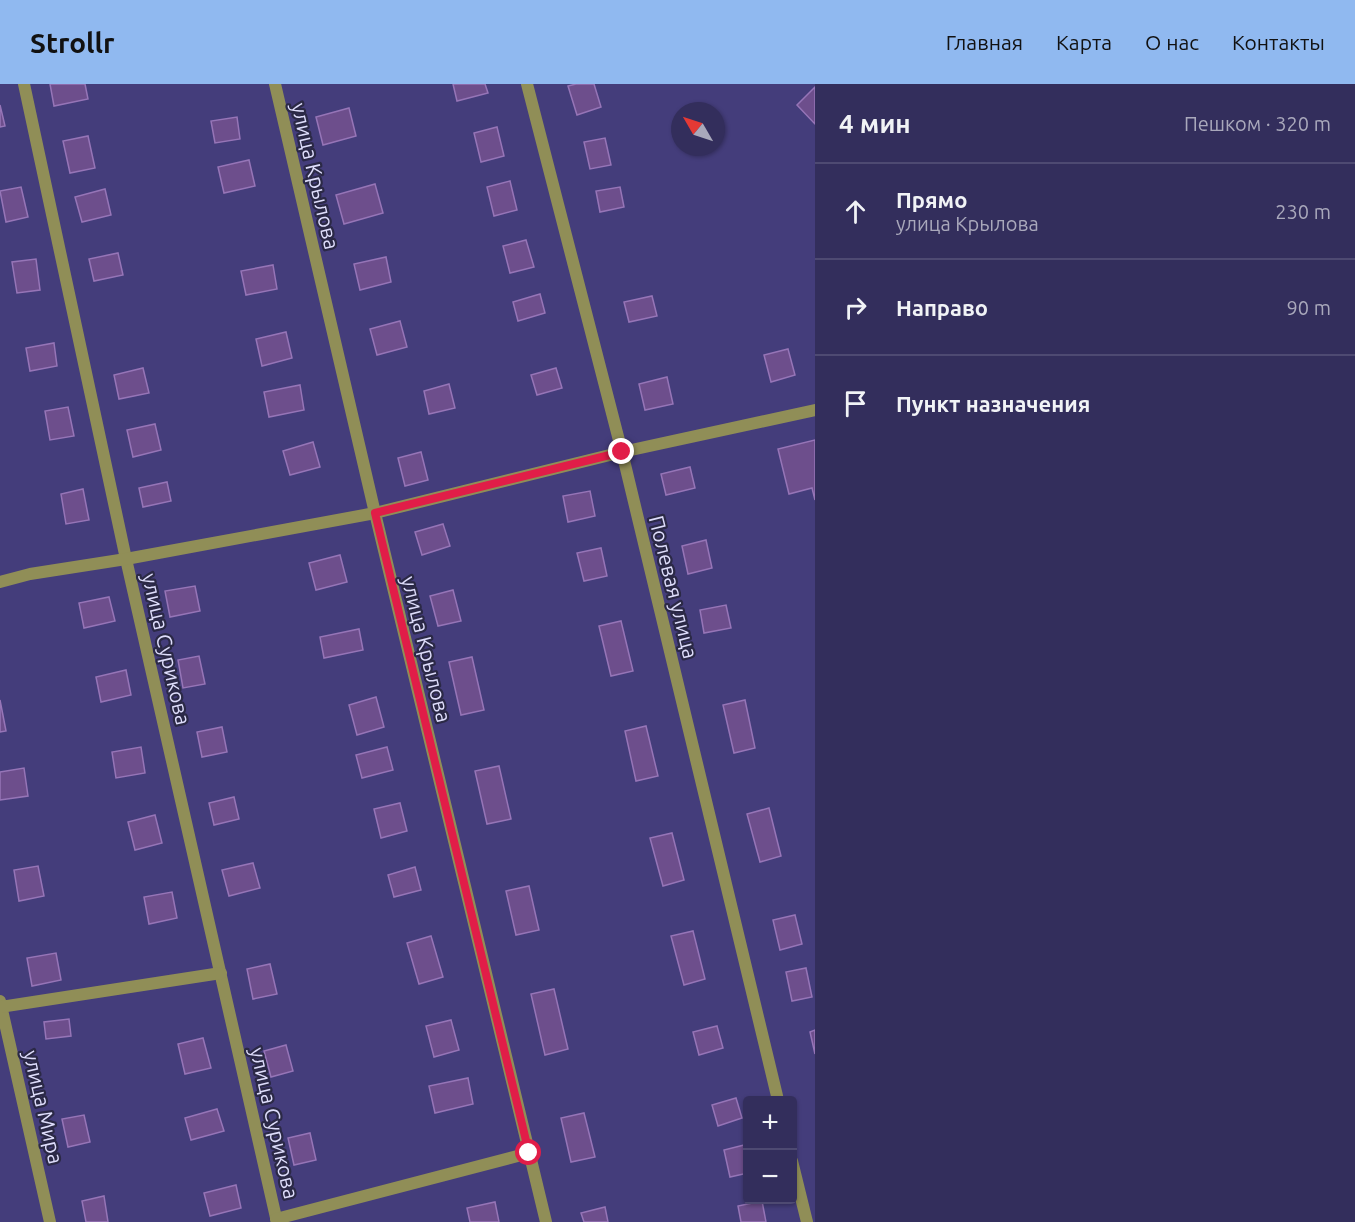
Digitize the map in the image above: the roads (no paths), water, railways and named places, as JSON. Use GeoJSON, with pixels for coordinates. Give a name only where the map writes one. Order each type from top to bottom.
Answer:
{"type":"FeatureCollection","features":[{"type":"Feature","properties":{"kind":"street","name":"улица Сурикова"},"geometry":{"type":"LineString","coordinates":[[24,84],[126,559],[277,1221]]}},
{"type":"Feature","properties":{"kind":"street","name":"улица Крылова"},"geometry":{"type":"LineString","coordinates":[[275,84],[375,513],[546,1222]]}},
{"type":"Feature","properties":{"kind":"street","name":"Полевая улица"},"geometry":{"type":"LineString","coordinates":[[527,84],[622,452],[777,1096]]}},
{"type":"Feature","properties":{"kind":"street"},"geometry":{"type":"LineString","coordinates":[[0,582],[30,574],[126,559],[375,513],[622,452],[815,410]]}},
{"type":"Feature","properties":{"kind":"street"},"geometry":{"type":"LineString","coordinates":[[0,1005],[221,974]]}},
{"type":"Feature","properties":{"kind":"street","name":"улица Мира"},"geometry":{"type":"LineString","coordinates":[[0,1005],[50,1222]]}},
{"type":"Feature","properties":{"kind":"street"},"geometry":{"type":"LineString","coordinates":[[277,1221],[529,1153]]}},
{"type":"Feature","properties":{"kind":"street"},"geometry":{"type":"LineString","coordinates":[[797,1181],[807,1222]]}}]}
